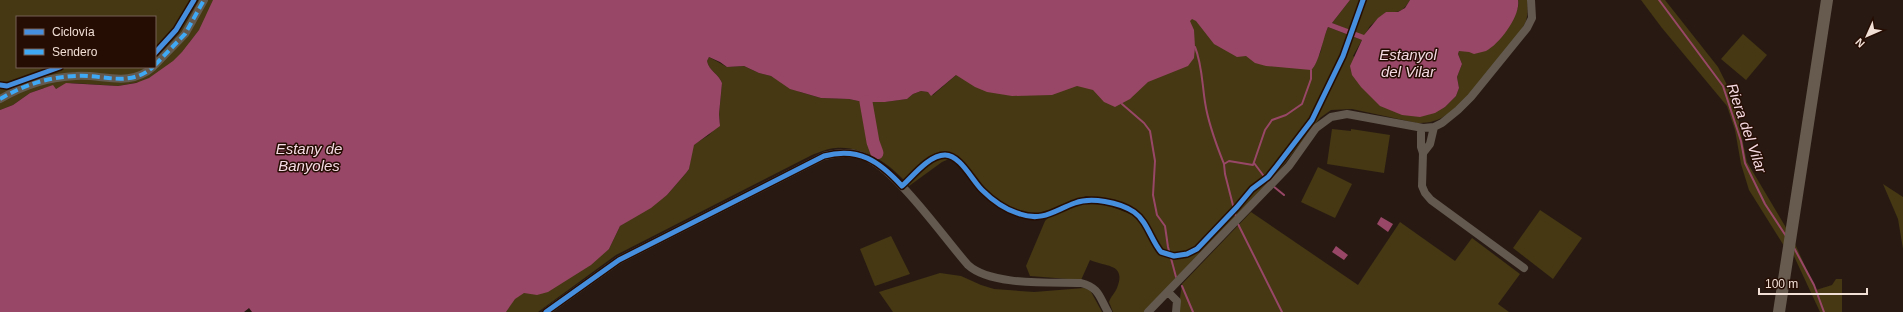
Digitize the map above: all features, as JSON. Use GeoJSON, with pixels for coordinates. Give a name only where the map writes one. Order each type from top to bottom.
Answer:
{"type":"FeatureCollection","features":[{"type":"Feature","properties":{"kind":"main road"},"geometry":{"type":"LineString","coordinates":[[1779,312],[1827,0]]}},
{"type":"Feature","properties":{"kind":"street"},"geometry":{"type":"LineString","coordinates":[[156,64],[185,34],[204,0]]}},
{"type":"Feature","properties":{"kind":"street"},"geometry":{"type":"LineString","coordinates":[[1148,312],[1289,166],[1316,128],[1326,120],[1337,115],[1362,115],[1421,128],[1434,126],[1447,120],[1471,97],[1521,35],[1532,18],[1532,0]]}},
{"type":"Feature","properties":{"kind":"street"},"geometry":{"type":"LineString","coordinates":[[0,98],[20,87],[43,80],[76,76],[126,80],[152,68]]}},
{"type":"Feature","properties":{"kind":"street"},"geometry":{"type":"LineString","coordinates":[[1423,153],[1430,144],[1434,126]]}},
{"type":"Feature","properties":{"kind":"street"},"geometry":{"type":"LineString","coordinates":[[1421,128],[1421,147],[1423,153],[1422,186],[1425,194],[1524,268]]}},
{"type":"Feature","properties":{"kind":"street"},"geometry":{"type":"LineString","coordinates":[[546,312],[619,260],[824,156],[842,153],[861,155],[883,168],[905,190],[968,265],[979,274],[1005,280],[1081,283],[1089,285],[1096,290],[1108,312]]}},
{"type":"Feature","properties":{"kind":"street"},"geometry":{"type":"LineString","coordinates":[[1168,292],[1177,300],[1176,312]]}},
{"type":"Feature","properties":{"kind":"shaded area"},"geometry":{"type":"Polygon","coordinates":[[[0,0],[217,0],[204,24],[189,43],[193,47],[162,78],[118,86],[72,83],[56,89],[44,88],[30,93],[13,105],[0,110],[0,0]]]}},
{"type":"Feature","properties":{"kind":"shaded area"},"geometry":{"type":"Polygon","coordinates":[[[1350,0],[1410,0],[1405,7],[1398,12],[1386,12],[1370,26],[1364,36],[1332,23],[1350,0]]]}},
{"type":"Feature","properties":{"kind":"shaded area"},"geometry":{"type":"Polygon","coordinates":[[[1518,0],[1527,0],[1527,18],[1521,30],[1475,88],[1452,111],[1437,120],[1417,123],[1352,109],[1331,110],[1320,118],[1278,172],[1144,312],[1113,312],[1109,302],[1116,290],[1119,274],[1117,270],[1108,265],[1090,260],[1081,280],[1030,276],[1026,266],[1045,221],[1049,217],[1082,203],[1107,205],[1133,215],[1120,203],[1086,196],[1049,214],[1030,214],[1011,209],[983,189],[956,156],[942,162],[909,186],[894,170],[867,153],[846,148],[836,148],[827,149],[812,155],[616,255],[538,312],[506,312],[515,294],[609,249],[620,226],[667,195],[686,173],[689,169],[693,145],[709,135],[720,123],[719,114],[722,83],[708,64],[707,61],[709,57],[727,67],[744,66],[759,73],[771,76],[800,92],[821,98],[849,99],[863,102],[885,102],[907,99],[913,94],[921,91],[928,92],[933,95],[956,75],[1189,14],[1313,68],[1321,51],[1322,42],[1328,27],[1362,40],[1353,56],[1427,115],[1445,107],[1456,96],[1459,88],[1457,77],[1462,64],[1458,54],[1459,51],[1477,49],[1497,41],[1512,20],[1518,8],[1518,0]]]}},
{"type":"Feature","properties":{"kind":"shaded area"},"geometry":{"type":"Polygon","coordinates":[[[1641,0],[1665,0],[1718,67],[1734,99],[1747,162],[1788,231],[1786,249],[1749,190],[1741,164],[1735,130],[1727,106],[1662,28],[1641,0]]]}},
{"type":"Feature","properties":{"kind":"shaded area"},"geometry":{"type":"Polygon","coordinates":[[[1743,34],[1767,55],[1746,80],[1721,59],[1743,34]]]}},
{"type":"Feature","properties":{"kind":"shaded area"},"geometry":{"type":"Polygon","coordinates":[[[1332,129],[1351,131],[1351,129],[1390,135],[1384,173],[1327,164],[1332,129]]]}},
{"type":"Feature","properties":{"kind":"shaded area"},"geometry":{"type":"Polygon","coordinates":[[[1318,167],[1352,184],[1335,218],[1301,202],[1318,167]]]}},
{"type":"Feature","properties":{"kind":"shaded area"},"geometry":{"type":"Polygon","coordinates":[[[1883,184],[1903,197],[1903,249],[1898,219],[1883,184]]]}},
{"type":"Feature","properties":{"kind":"shaded area"},"geometry":{"type":"Polygon","coordinates":[[[1540,210],[1582,238],[1553,279],[1513,248],[1540,210]]]}},
{"type":"Feature","properties":{"kind":"shaded area"},"geometry":{"type":"Polygon","coordinates":[[[1251,212],[1358,285],[1400,222],[1455,261],[1472,238],[1520,274],[1498,304],[1509,312],[1178,312],[1182,284],[1251,212]]]}},
{"type":"Feature","properties":{"kind":"shaded area"},"geometry":{"type":"Polygon","coordinates":[[[891,236],[910,274],[875,286],[860,249],[891,236]]]}},
{"type":"Feature","properties":{"kind":"shaded area"},"geometry":{"type":"Polygon","coordinates":[[[1795,244],[1816,290],[1832,285],[1836,279],[1842,279],[1842,312],[1820,312],[1793,254],[1795,244]]]}},
{"type":"Feature","properties":{"kind":"shaded area"},"geometry":{"type":"Polygon","coordinates":[[[940,273],[961,276],[994,289],[1034,292],[1084,288],[1090,290],[1102,312],[893,312],[879,292],[940,273]]]}},
{"type":"Feature","properties":{"kind":"water","name":"Estany de Banyoles"},"geometry":{"type":"Polygon","coordinates":[[[213,0],[1350,0],[1332,23],[1364,35],[1378,18],[1386,12],[1398,12],[1405,8],[1410,0],[1518,0],[1518,6],[1513,21],[1503,36],[1492,47],[1486,51],[1474,54],[1459,51],[1458,54],[1462,64],[1457,77],[1459,88],[1456,96],[1445,107],[1435,113],[1420,117],[1402,115],[1380,106],[1361,87],[1352,75],[1350,66],[1362,40],[1328,27],[1319,57],[1311,70],[1266,66],[1255,63],[1246,56],[1237,57],[1214,44],[1196,21],[1192,19],[1190,21],[1194,30],[1195,47],[1194,58],[1188,66],[1148,82],[1130,99],[1115,107],[1104,102],[1093,90],[1077,86],[1052,95],[1012,96],[987,92],[975,87],[956,75],[931,96],[928,92],[921,91],[913,94],[907,99],[885,102],[863,102],[849,99],[821,98],[790,89],[771,76],[759,73],[744,66],[727,67],[709,57],[707,61],[708,64],[722,83],[719,114],[720,126],[694,145],[689,169],[686,173],[667,195],[651,208],[620,226],[609,249],[591,265],[548,292],[537,295],[524,293],[515,299],[506,312],[252,312],[249,308],[244,312],[0,312],[0,110],[13,105],[30,93],[53,85],[56,89],[66,83],[118,86],[136,83],[149,78],[173,61],[182,52],[199,30],[213,0]]]}},
{"type":"Feature","properties":{"kind":"water"},"geometry":{"type":"Polygon","coordinates":[[[1381,217],[1393,224],[1388,232],[1377,224],[1381,217]]]}},
{"type":"Feature","properties":{"kind":"water"},"geometry":{"type":"Polygon","coordinates":[[[1336,246],[1348,255],[1344,260],[1332,252],[1336,246]]]}},
{"type":"Feature","properties":{"kind":"waterway","name":"Riera del Vilar"},"geometry":{"type":"LineString","coordinates":[[1659,0],[1723,86],[1741,141],[1745,163],[1765,204],[1786,236]]}},
{"type":"Feature","properties":{"kind":"waterway"},"geometry":{"type":"LineString","coordinates":[[1195,47],[1200,67],[1208,118],[1224,164]]}},
{"type":"Feature","properties":{"kind":"waterway"},"geometry":{"type":"LineString","coordinates":[[1236,217],[1225,174],[1224,164],[1229,161],[1253,165],[1265,130],[1272,120],[1286,115],[1302,104],[1311,79],[1311,70]]}},
{"type":"Feature","properties":{"kind":"waterway"},"geometry":{"type":"LineString","coordinates":[[866,102],[873,142],[877,153]]}},
{"type":"Feature","properties":{"kind":"waterway"},"geometry":{"type":"LineString","coordinates":[[1122,104],[1144,123],[1150,131],[1155,161],[1153,195],[1157,215],[1165,226],[1168,247],[1176,277]]}},
{"type":"Feature","properties":{"kind":"waterway"},"geometry":{"type":"LineString","coordinates":[[1254,163],[1269,183]]}},
{"type":"Feature","properties":{"kind":"waterway"},"geometry":{"type":"LineString","coordinates":[[1273,186],[1284,195]]}},
{"type":"Feature","properties":{"kind":"waterway"},"geometry":{"type":"LineString","coordinates":[[1238,224],[1282,312]]}},
{"type":"Feature","properties":{"kind":"waterway","name":"Riera del Vilar"},"geometry":{"type":"LineString","coordinates":[[1793,246],[1814,285],[1824,312]]}},
{"type":"Feature","properties":{"kind":"waterway"},"geometry":{"type":"LineString","coordinates":[[1182,286],[1193,312]]}},
{"type":"Feature","properties":{"kind":"marked path"},"geometry":{"type":"LineString","coordinates":[[156,64],[185,34],[204,0]]}},
{"type":"Feature","properties":{"kind":"marked path"},"geometry":{"type":"LineString","coordinates":[[0,99],[27,86],[46,80],[76,76],[125,79],[135,77],[152,68]]}},
{"type":"Feature","properties":{"kind":"cycle path"},"geometry":{"type":"LineString","coordinates":[[156,52],[176,30],[194,0]]}},
{"type":"Feature","properties":{"kind":"cycle path"},"geometry":{"type":"LineString","coordinates":[[546,312],[619,260],[824,156],[836,154],[848,153],[868,158],[885,170],[902,186],[933,158],[945,155],[950,156],[961,163],[978,186],[986,194],[1010,210],[1035,217],[1049,214],[1082,201],[1089,200],[1113,203],[1128,208],[1142,220],[1161,252],[1174,256],[1187,254],[1197,249],[1252,189],[1268,177],[1312,120],[1343,56],[1363,0]]}},
{"type":"Feature","properties":{"kind":"cycle path"},"geometry":{"type":"LineString","coordinates":[[0,85],[7,86],[57,68]]}},
{"type":"Feature","properties":{"kind":"water label","name":"Estanyol del Vilar"},"geometry":{"type":"Point","coordinates":[1408,62]}}]}
